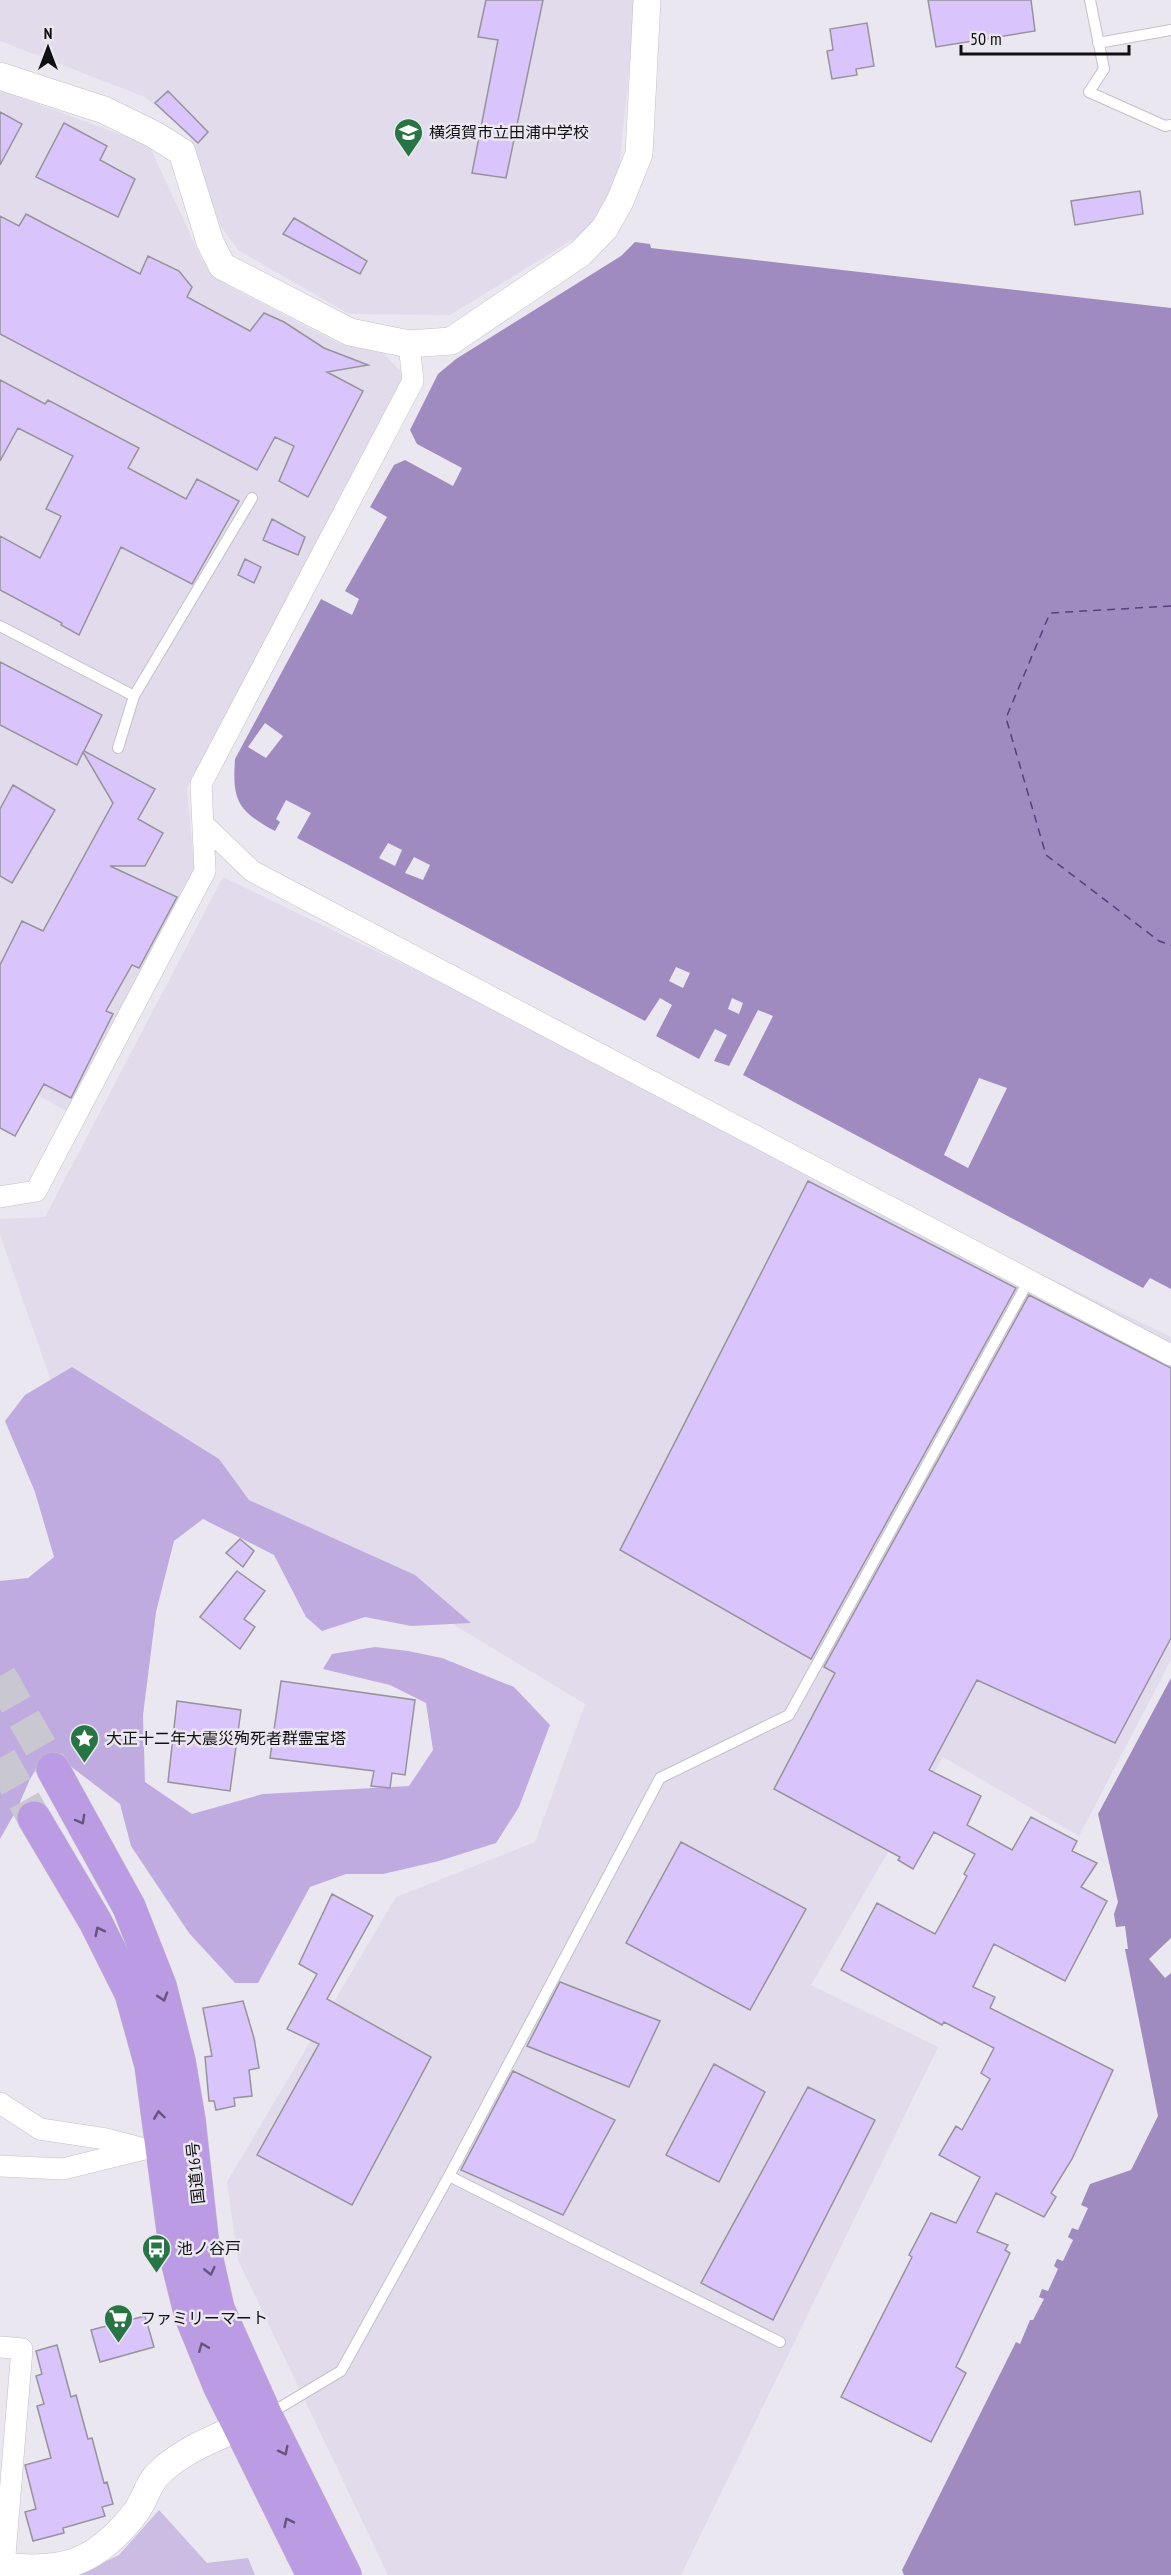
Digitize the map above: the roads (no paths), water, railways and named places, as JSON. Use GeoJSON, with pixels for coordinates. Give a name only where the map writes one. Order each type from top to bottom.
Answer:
{"type":"FeatureCollection","features":[{"type":"Feature","properties":{"kind":"highway","name":"国道16号"},"geometry":{"type":"LineString","coordinates":[[53,1769],[129,1907],[160,1986],[171,2023],[166,2148]]}},
{"type":"Feature","properties":{"kind":"highway","name":"国道16号"},"geometry":{"type":"LineString","coordinates":[[34,1818],[82,1900],[131,1993],[144,2033],[166,2148],[177,2260],[191,2316],[220,2387],[253,2421],[345,2575]]}},
{"type":"Feature","properties":{"kind":"highway"},"geometry":{"type":"LineString","coordinates":[[82,1900],[115,1882]]}},
{"type":"Feature","properties":{"kind":"highway","name":"国道16号"},"geometry":{"type":"LineString","coordinates":[[253,2421],[313,2575]]}},
{"type":"Feature","properties":{"kind":"street"},"geometry":{"type":"LineString","coordinates":[[0,76],[104,110],[153,134],[182,152],[210,243],[222,266],[350,332],[409,344],[451,341],[581,253],[605,228],[620,201],[639,154],[647,0]]}},
{"type":"Feature","properties":{"kind":"street"},"geometry":{"type":"LineString","coordinates":[[0,1197],[36,1191],[205,871],[201,784],[412,381],[409,344]]}},
{"type":"Feature","properties":{"kind":"street"},"geometry":{"type":"LineString","coordinates":[[203,824],[252,871],[1171,1354]]}},
{"type":"Feature","properties":{"kind":"street"},"geometry":{"type":"LineString","coordinates":[[0,2103],[40,2129],[166,2148]]}},
{"type":"Feature","properties":{"kind":"street"},"geometry":{"type":"LineString","coordinates":[[0,2166],[63,2169],[166,2148]]}},
{"type":"Feature","properties":{"kind":"street"},"geometry":{"type":"LineString","coordinates":[[0,2347],[22,2349],[6,2437],[2,2566],[30,2570],[66,2566],[90,2556],[114,2538],[137,2510],[156,2475],[177,2458],[253,2421]]}},
{"type":"Feature","properties":{"kind":"lane"},"geometry":{"type":"LineString","coordinates":[[1090,0],[1104,69],[1089,92],[1165,126],[1171,125]]}},
{"type":"Feature","properties":{"kind":"lane"},"geometry":{"type":"LineString","coordinates":[[1098,43],[1171,30]]}},
{"type":"Feature","properties":{"kind":"lane"},"geometry":{"type":"LineString","coordinates":[[118,748],[134,696],[252,498]]}},
{"type":"Feature","properties":{"kind":"lane"},"geometry":{"type":"LineString","coordinates":[[0,626],[134,696]]}},
{"type":"Feature","properties":{"kind":"lane"},"geometry":{"type":"LineString","coordinates":[[253,2421],[341,2371],[449,2176],[660,1778],[789,1715],[1029,1280]]}},
{"type":"Feature","properties":{"kind":"lane"},"geometry":{"type":"LineString","coordinates":[[449,2176],[780,2342]]}},
{"type":"Feature","properties":{"kind":"tunnel"},"geometry":{"type":"LineString","coordinates":[[0,1676],[53,1769]]}},
{"type":"Feature","properties":{"kind":"tunnel"},"geometry":{"type":"LineString","coordinates":[[0,1758],[34,1818]]}},
{"type":"Feature","properties":{"kind":"place","name":"横須賀市立田浦中学校"},"geometry":{"type":"Point","coordinates":[408,158]}},
{"type":"Feature","properties":{"kind":"place","name":"大正十二年大震災殉死者群霊宝塔"},"geometry":{"type":"Point","coordinates":[85,1764]}},
{"type":"Feature","properties":{"kind":"place","name":"池ノ谷戸"},"geometry":{"type":"Point","coordinates":[156,2274]}},
{"type":"Feature","properties":{"kind":"place","name":"ファミリーマート"},"geometry":{"type":"Point","coordinates":[119,2344]}}]}
